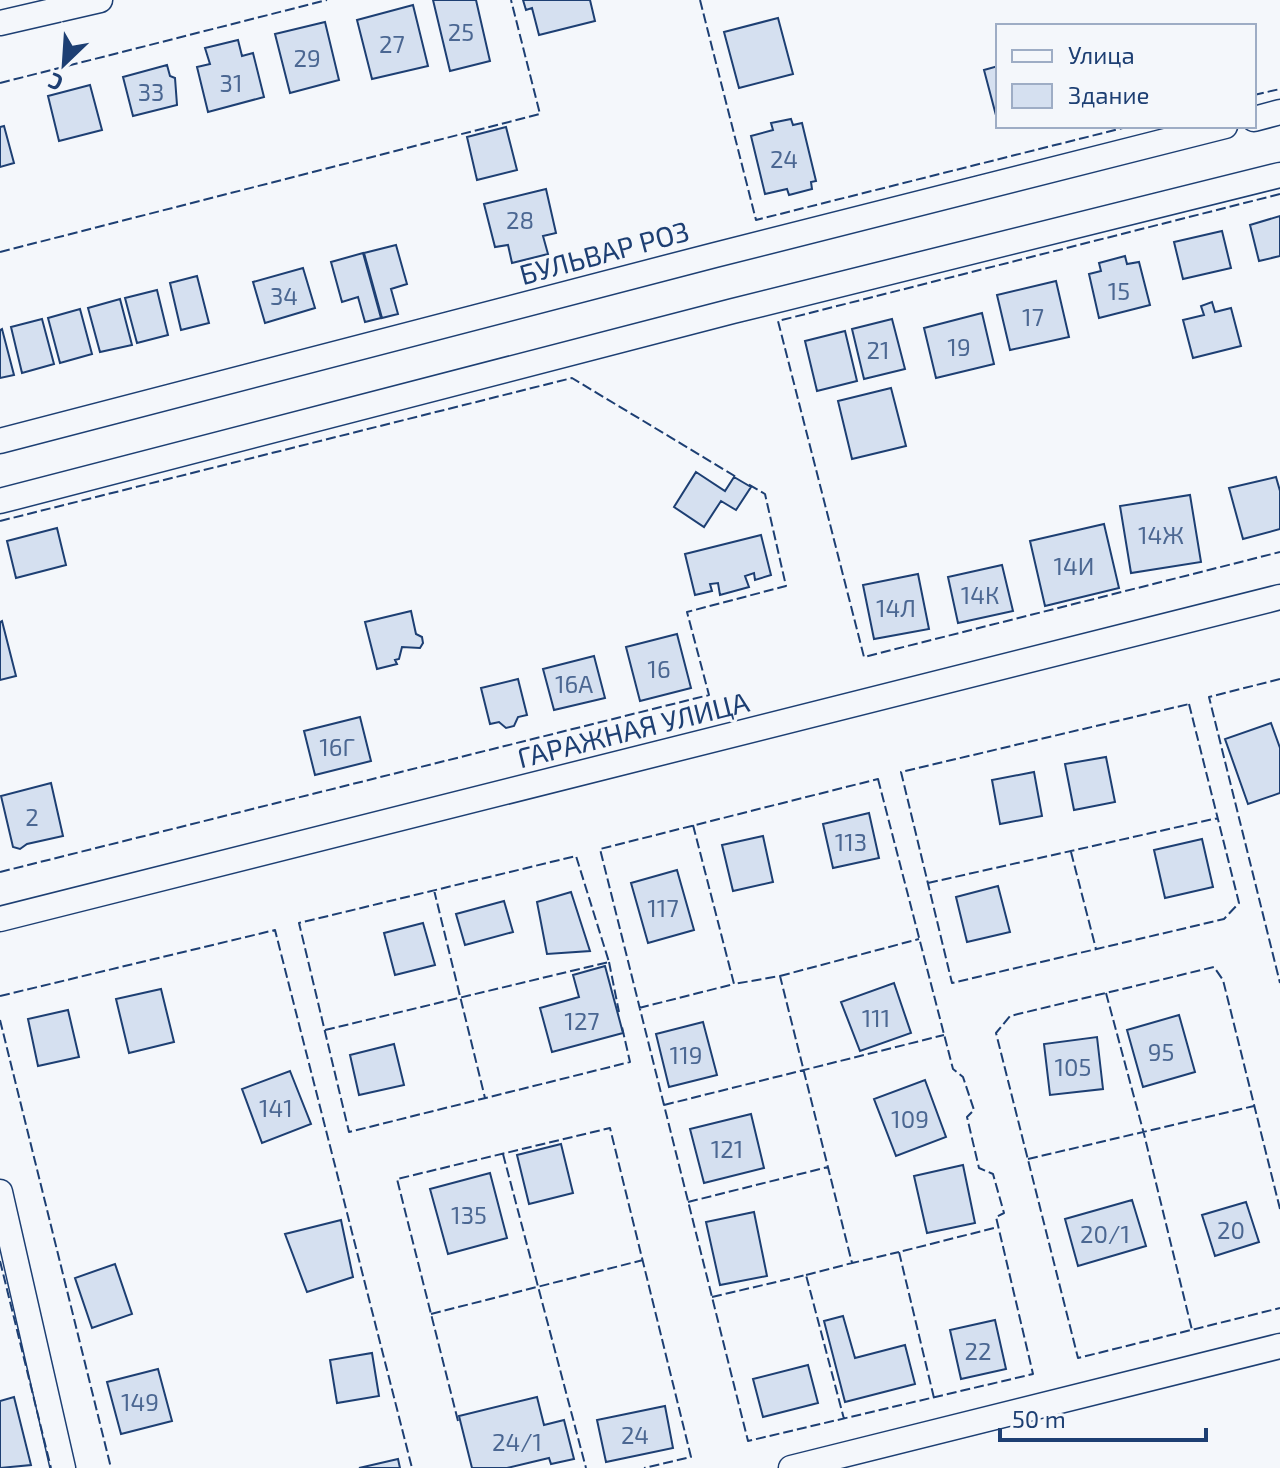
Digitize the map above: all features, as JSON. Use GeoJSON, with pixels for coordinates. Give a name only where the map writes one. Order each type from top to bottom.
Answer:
{"type":"FeatureCollection","features":[{"type":"Feature","properties":{"kind":"street"},"geometry":{"type":"LineString","coordinates":[[0,23],[100,0]]}},
{"type":"Feature","properties":{"kind":"street"},"geometry":{"type":"LineString","coordinates":[[1256,118],[1280,112]]}},
{"type":"Feature","properties":{"kind":"street","name":"БУЛЬВАР РОЗ"},"geometry":{"type":"LineString","coordinates":[[0,441],[684,262],[1217,128]]}},
{"type":"Feature","properties":{"kind":"street"},"geometry":{"type":"LineString","coordinates":[[0,501],[733,311],[1280,175]]}},
{"type":"Feature","properties":{"kind":"street","name":"ГАРАЖНАЯ УЛИЦА"},"geometry":{"type":"LineString","coordinates":[[0,919],[1280,597]]}},
{"type":"Feature","properties":{"kind":"street"},"geometry":{"type":"LineString","coordinates":[[0,1192],[63,1468]]}},
{"type":"Feature","properties":{"kind":"street"},"geometry":{"type":"LineString","coordinates":[[791,1468],[1280,1346]]}},
{"type":"Feature","properties":{"kind":"building"},"geometry":{"type":"Polygon","coordinates":[[[433,0],[476,0],[490,61],[450,71],[433,0]]]}},
{"type":"Feature","properties":{"kind":"building"},"geometry":{"type":"Polygon","coordinates":[[[523,0],[590,0],[595,21],[539,35],[532,8],[526,10],[523,0]]]}},
{"type":"Feature","properties":{"kind":"building"},"geometry":{"type":"Polygon","coordinates":[[[413,5],[428,66],[372,79],[357,20],[413,5]]]}},
{"type":"Feature","properties":{"kind":"building"},"geometry":{"type":"Polygon","coordinates":[[[778,18],[793,74],[739,88],[724,32],[778,18]]]}},
{"type":"Feature","properties":{"kind":"building"},"geometry":{"type":"Polygon","coordinates":[[[325,22],[339,80],[290,93],[275,34],[325,22]]]}},
{"type":"Feature","properties":{"kind":"building"},"geometry":{"type":"Polygon","coordinates":[[[238,40],[242,56],[253,53],[264,97],[208,112],[197,67],[210,64],[205,48],[238,40]]]}},
{"type":"Feature","properties":{"kind":"building"},"geometry":{"type":"Polygon","coordinates":[[[167,65],[170,76],[175,78],[177,105],[133,116],[123,77],[167,65]]]}},
{"type":"Feature","properties":{"kind":"building"},"geometry":{"type":"Polygon","coordinates":[[[996,67],[996,115],[984,70],[996,67]]]}},
{"type":"Feature","properties":{"kind":"building"},"geometry":{"type":"Polygon","coordinates":[[[90,85],[102,130],[59,141],[48,96],[90,85]]]}},
{"type":"Feature","properties":{"kind":"building"},"geometry":{"type":"Polygon","coordinates":[[[791,119],[793,125],[802,123],[816,181],[811,182],[812,189],[789,195],[787,189],[765,194],[751,136],[773,130],[771,123],[791,119]]]}},
{"type":"Feature","properties":{"kind":"building"},"geometry":{"type":"Polygon","coordinates":[[[4,126],[14,163],[0,167],[0,127],[4,126]]]}},
{"type":"Feature","properties":{"kind":"building"},"geometry":{"type":"Polygon","coordinates":[[[506,127],[517,170],[477,180],[467,137],[506,127]]]}},
{"type":"Feature","properties":{"kind":"building"},"geometry":{"type":"Polygon","coordinates":[[[546,189],[556,233],[543,236],[548,254],[512,263],[508,245],[495,247],[484,204],[546,189]]]}},
{"type":"Feature","properties":{"kind":"building"},"geometry":{"type":"Polygon","coordinates":[[[1280,216],[1280,256],[1259,261],[1250,225],[1280,216]]]}},
{"type":"Feature","properties":{"kind":"building"},"geometry":{"type":"Polygon","coordinates":[[[1222,231],[1231,268],[1183,279],[1174,242],[1222,231]]]}},
{"type":"Feature","properties":{"kind":"building"},"geometry":{"type":"Polygon","coordinates":[[[396,245],[407,284],[391,289],[398,314],[382,318],[364,253],[396,245]]]}},
{"type":"Feature","properties":{"kind":"building"},"geometry":{"type":"Polygon","coordinates":[[[363,253],[381,318],[365,322],[358,297],[342,302],[331,262],[363,253]]]}},
{"type":"Feature","properties":{"kind":"building"},"geometry":{"type":"Polygon","coordinates":[[[1125,256],[1127,264],[1139,262],[1150,305],[1099,318],[1089,274],[1101,271],[1099,263],[1125,256]]]}},
{"type":"Feature","properties":{"kind":"building"},"geometry":{"type":"Polygon","coordinates":[[[303,268],[315,308],[265,323],[253,282],[303,268]]]}},
{"type":"Feature","properties":{"kind":"building"},"geometry":{"type":"Polygon","coordinates":[[[197,276],[209,323],[181,330],[170,283],[197,276]]]}},
{"type":"Feature","properties":{"kind":"building"},"geometry":{"type":"Polygon","coordinates":[[[1056,281],[1069,337],[1010,350],[997,295],[1056,281]]]}},
{"type":"Feature","properties":{"kind":"building"},"geometry":{"type":"Polygon","coordinates":[[[157,290],[168,335],[137,343],[125,298],[157,290]]]}},
{"type":"Feature","properties":{"kind":"building"},"geometry":{"type":"Polygon","coordinates":[[[120,299],[132,345],[100,352],[88,308],[120,299]]]}},
{"type":"Feature","properties":{"kind":"building"},"geometry":{"type":"Polygon","coordinates":[[[1212,302],[1215,312],[1231,308],[1241,346],[1193,358],[1183,320],[1204,315],[1201,306],[1212,302]]]}},
{"type":"Feature","properties":{"kind":"building"},"geometry":{"type":"Polygon","coordinates":[[[80,309],[92,354],[60,363],[48,318],[80,309]]]}},
{"type":"Feature","properties":{"kind":"building"},"geometry":{"type":"Polygon","coordinates":[[[982,313],[994,364],[936,378],[924,328],[982,313]]]}},
{"type":"Feature","properties":{"kind":"building"},"geometry":{"type":"Polygon","coordinates":[[[42,319],[54,364],[22,373],[11,327],[42,319]]]}},
{"type":"Feature","properties":{"kind":"building"},"geometry":{"type":"Polygon","coordinates":[[[892,319],[905,369],[864,379],[852,329],[892,319]]]}},
{"type":"Feature","properties":{"kind":"building"},"geometry":{"type":"Polygon","coordinates":[[[0,330],[14,375],[0,378],[0,330]]]}},
{"type":"Feature","properties":{"kind":"building"},"geometry":{"type":"Polygon","coordinates":[[[845,331],[857,381],[817,391],[805,341],[845,331]]]}},
{"type":"Feature","properties":{"kind":"building"},"geometry":{"type":"Polygon","coordinates":[[[891,388],[906,446],[852,459],[838,401],[891,388]]]}},
{"type":"Feature","properties":{"kind":"building"},"geometry":{"type":"Polygon","coordinates":[[[696,472],[725,491],[734,477],[751,487],[736,510],[721,501],[704,527],[674,507],[696,472]]]}},
{"type":"Feature","properties":{"kind":"building"},"geometry":{"type":"Polygon","coordinates":[[[1276,477],[1280,491],[1280,529],[1243,539],[1229,488],[1276,477]]]}},
{"type":"Feature","properties":{"kind":"building"},"geometry":{"type":"Polygon","coordinates":[[[1190,495],[1201,562],[1131,573],[1120,506],[1190,495]]]}},
{"type":"Feature","properties":{"kind":"building"},"geometry":{"type":"Polygon","coordinates":[[[1104,524],[1119,588],[1045,606],[1030,541],[1104,524]]]}},
{"type":"Feature","properties":{"kind":"building"},"geometry":{"type":"Polygon","coordinates":[[[57,528],[66,565],[16,578],[7,541],[57,528]]]}},
{"type":"Feature","properties":{"kind":"building"},"geometry":{"type":"Polygon","coordinates":[[[761,535],[771,575],[755,580],[754,573],[745,576],[749,587],[720,595],[718,583],[710,584],[712,591],[695,595],[685,554],[761,535]]]}},
{"type":"Feature","properties":{"kind":"building"},"geometry":{"type":"Polygon","coordinates":[[[1002,565],[1013,611],[958,623],[948,577],[1002,565]]]}},
{"type":"Feature","properties":{"kind":"building"},"geometry":{"type":"Polygon","coordinates":[[[918,574],[929,629],[874,639],[863,585],[918,574]]]}},
{"type":"Feature","properties":{"kind":"building"},"geometry":{"type":"Polygon","coordinates":[[[411,611],[416,634],[422,637],[423,643],[420,648],[402,647],[399,659],[395,660],[397,664],[377,669],[365,622],[411,611]]]}},
{"type":"Feature","properties":{"kind":"building"},"geometry":{"type":"Polygon","coordinates":[[[0,622],[16,676],[0,680],[0,622]]]}},
{"type":"Feature","properties":{"kind":"building"},"geometry":{"type":"Polygon","coordinates":[[[677,634],[691,688],[640,701],[626,647],[677,634]]]}},
{"type":"Feature","properties":{"kind":"building"},"geometry":{"type":"Polygon","coordinates":[[[594,656],[605,698],[554,710],[543,669],[594,656]]]}},
{"type":"Feature","properties":{"kind":"building"},"geometry":{"type":"Polygon","coordinates":[[[518,679],[527,715],[518,717],[514,726],[506,728],[499,722],[490,724],[481,688],[518,679]]]}},
{"type":"Feature","properties":{"kind":"building"},"geometry":{"type":"Polygon","coordinates":[[[360,717],[371,761],[315,775],[304,731],[360,717]]]}},
{"type":"Feature","properties":{"kind":"building"},"geometry":{"type":"Polygon","coordinates":[[[1271,723],[1280,748],[1280,793],[1248,804],[1225,739],[1271,723]]]}},
{"type":"Feature","properties":{"kind":"building"},"geometry":{"type":"Polygon","coordinates":[[[1106,757],[1115,802],[1074,810],[1065,764],[1106,757]]]}},
{"type":"Feature","properties":{"kind":"building"},"geometry":{"type":"Polygon","coordinates":[[[1034,772],[1042,816],[1000,824],[992,780],[1034,772]]]}},
{"type":"Feature","properties":{"kind":"building"},"geometry":{"type":"Polygon","coordinates":[[[51,783],[63,836],[27,844],[20,849],[13,847],[1,796],[51,783]]]}},
{"type":"Feature","properties":{"kind":"building"},"geometry":{"type":"Polygon","coordinates":[[[869,813],[879,858],[833,868],[823,824],[869,813]]]}},
{"type":"Feature","properties":{"kind":"building"},"geometry":{"type":"Polygon","coordinates":[[[763,836],[773,882],[733,891],[722,845],[763,836]]]}},
{"type":"Feature","properties":{"kind":"building"},"geometry":{"type":"Polygon","coordinates":[[[1202,839],[1213,887],[1165,898],[1154,850],[1202,839]]]}},
{"type":"Feature","properties":{"kind":"building"},"geometry":{"type":"Polygon","coordinates":[[[677,870],[694,930],[648,943],[631,883],[677,870]]]}},
{"type":"Feature","properties":{"kind":"building"},"geometry":{"type":"Polygon","coordinates":[[[998,886],[1010,932],[967,942],[956,897],[998,886]]]}},
{"type":"Feature","properties":{"kind":"building"},"geometry":{"type":"Polygon","coordinates":[[[571,892],[590,951],[547,954],[537,902],[571,892]]]}},
{"type":"Feature","properties":{"kind":"building"},"geometry":{"type":"Polygon","coordinates":[[[504,901],[513,932],[465,945],[456,914],[504,901]]]}},
{"type":"Feature","properties":{"kind":"building"},"geometry":{"type":"Polygon","coordinates":[[[423,923],[435,965],[395,975],[384,933],[423,923]]]}},
{"type":"Feature","properties":{"kind":"building"},"geometry":{"type":"Polygon","coordinates":[[[605,966],[623,1033],[552,1052],[540,1008],[579,997],[573,975],[605,966]]]}},
{"type":"Feature","properties":{"kind":"building"},"geometry":{"type":"Polygon","coordinates":[[[894,983],[911,1033],[860,1051],[841,1002],[894,983]]]}},
{"type":"Feature","properties":{"kind":"building"},"geometry":{"type":"Polygon","coordinates":[[[161,989],[174,1042],[129,1053],[116,999],[161,989]]]}},
{"type":"Feature","properties":{"kind":"building"},"geometry":{"type":"Polygon","coordinates":[[[68,1010],[79,1057],[38,1066],[28,1019],[68,1010]]]}},
{"type":"Feature","properties":{"kind":"building"},"geometry":{"type":"Polygon","coordinates":[[[1179,1015],[1195,1072],[1143,1087],[1127,1030],[1179,1015]]]}},
{"type":"Feature","properties":{"kind":"building"},"geometry":{"type":"Polygon","coordinates":[[[703,1022],[717,1075],[669,1087],[656,1034],[703,1022]]]}},
{"type":"Feature","properties":{"kind":"building"},"geometry":{"type":"Polygon","coordinates":[[[1097,1037],[1103,1089],[1050,1095],[1044,1044],[1097,1037]]]}},
{"type":"Feature","properties":{"kind":"building"},"geometry":{"type":"Polygon","coordinates":[[[394,1044],[404,1085],[359,1095],[350,1055],[394,1044]]]}},
{"type":"Feature","properties":{"kind":"building"},"geometry":{"type":"Polygon","coordinates":[[[290,1071],[311,1124],[262,1143],[242,1089],[290,1071]]]}},
{"type":"Feature","properties":{"kind":"building"},"geometry":{"type":"Polygon","coordinates":[[[925,1080],[946,1137],[896,1156],[874,1099],[925,1080]]]}},
{"type":"Feature","properties":{"kind":"building"},"geometry":{"type":"Polygon","coordinates":[[[751,1114],[764,1168],[704,1183],[690,1129],[751,1114]]]}},
{"type":"Feature","properties":{"kind":"building"},"geometry":{"type":"Polygon","coordinates":[[[561,1144],[573,1193],[529,1204],[517,1155],[561,1144]]]}},
{"type":"Feature","properties":{"kind":"building"},"geometry":{"type":"Polygon","coordinates":[[[963,1165],[975,1223],[927,1233],[914,1176],[963,1165]]]}},
{"type":"Feature","properties":{"kind":"building"},"geometry":{"type":"Polygon","coordinates":[[[490,1173],[507,1238],[448,1254],[430,1189],[490,1173]]]}},
{"type":"Feature","properties":{"kind":"building"},"geometry":{"type":"Polygon","coordinates":[[[1132,1200],[1146,1246],[1078,1266],[1065,1219],[1132,1200]]]}},
{"type":"Feature","properties":{"kind":"building"},"geometry":{"type":"Polygon","coordinates":[[[1246,1202],[1259,1242],[1215,1256],[1202,1215],[1246,1202]]]}},
{"type":"Feature","properties":{"kind":"building"},"geometry":{"type":"Polygon","coordinates":[[[754,1212],[767,1276],[720,1285],[706,1222],[754,1212]]]}},
{"type":"Feature","properties":{"kind":"building"},"geometry":{"type":"Polygon","coordinates":[[[341,1220],[353,1277],[307,1292],[285,1234],[341,1220]]]}},
{"type":"Feature","properties":{"kind":"building"},"geometry":{"type":"Polygon","coordinates":[[[115,1264],[132,1314],[92,1328],[75,1278],[115,1264]]]}},
{"type":"Feature","properties":{"kind":"building"},"geometry":{"type":"Polygon","coordinates":[[[843,1316],[855,1358],[905,1345],[915,1384],[845,1402],[824,1321],[843,1316]]]}},
{"type":"Feature","properties":{"kind":"building"},"geometry":{"type":"Polygon","coordinates":[[[995,1320],[1006,1369],[961,1379],[950,1330],[995,1320]]]}},
{"type":"Feature","properties":{"kind":"building"},"geometry":{"type":"Polygon","coordinates":[[[372,1353],[379,1396],[337,1403],[330,1360],[372,1353]]]}},
{"type":"Feature","properties":{"kind":"building"},"geometry":{"type":"Polygon","coordinates":[[[808,1365],[818,1403],[763,1417],[753,1379],[808,1365]]]}},
{"type":"Feature","properties":{"kind":"building"},"geometry":{"type":"Polygon","coordinates":[[[158,1369],[172,1421],[121,1434],[107,1382],[158,1369]]]}},
{"type":"Feature","properties":{"kind":"building"},"geometry":{"type":"Polygon","coordinates":[[[14,1397],[31,1465],[0,1468],[0,1401],[14,1397]]]}},
{"type":"Feature","properties":{"kind":"building"},"geometry":{"type":"Polygon","coordinates":[[[537,1397],[544,1425],[564,1420],[574,1459],[551,1464],[549,1458],[507,1468],[472,1468],[459,1416],[537,1397]]]}},
{"type":"Feature","properties":{"kind":"building"},"geometry":{"type":"Polygon","coordinates":[[[665,1406],[673,1448],[606,1462],[597,1420],[665,1406]]]}},
{"type":"Feature","properties":{"kind":"building"},"geometry":{"type":"Polygon","coordinates":[[[398,1459],[400,1468],[359,1468],[398,1459]]]}},
{"type":"Feature","properties":{"kind":"fence"},"geometry":{"type":"LineString","coordinates":[[0,83],[327,0]]}},
{"type":"Feature","properties":{"kind":"fence"},"geometry":{"type":"LineString","coordinates":[[0,252],[540,114],[511,0]]}},
{"type":"Feature","properties":{"kind":"fence"},"geometry":{"type":"LineString","coordinates":[[700,0],[756,220],[1123,128]]}},
{"type":"Feature","properties":{"kind":"fence"},"geometry":{"type":"LineString","coordinates":[[1256,95],[1280,89]]}},
{"type":"Feature","properties":{"kind":"fence"},"geometry":{"type":"LineString","coordinates":[[1280,194],[778,321],[864,657],[1280,552]]}},
{"type":"Feature","properties":{"kind":"fence"},"geometry":{"type":"LineString","coordinates":[[0,521],[572,378],[738,478]]}},
{"type":"Feature","properties":{"kind":"fence"},"geometry":{"type":"LineString","coordinates":[[0,872],[709,695],[687,612],[786,586],[765,494],[748,484]]}},
{"type":"Feature","properties":{"kind":"fence"},"geometry":{"type":"LineString","coordinates":[[1280,679],[1209,697],[1280,983]]}},
{"type":"Feature","properties":{"kind":"fence"},"geometry":{"type":"LineString","coordinates":[[1189,704],[1239,903],[1224,919],[952,983],[901,772],[1189,704]]}},
{"type":"Feature","properties":{"kind":"fence"},"geometry":{"type":"LineString","coordinates":[[878,779],[953,1069],[963,1077],[974,1110],[967,1117],[979,1168],[993,1174],[1004,1213],[996,1217],[1033,1374],[748,1441],[600,849],[878,779]]}},
{"type":"Feature","properties":{"kind":"fence"},"geometry":{"type":"LineString","coordinates":[[928,883],[1218,818]]}},
{"type":"Feature","properties":{"kind":"fence"},"geometry":{"type":"LineString","coordinates":[[693,825],[734,984],[780,976],[852,1263],[899,1252]]}},
{"type":"Feature","properties":{"kind":"fence"},"geometry":{"type":"LineString","coordinates":[[1071,852],[1096,949]]}},
{"type":"Feature","properties":{"kind":"fence"},"geometry":{"type":"LineString","coordinates":[[325,1030],[609,962],[576,856],[299,923],[349,1132],[630,1062],[622,1027]]}},
{"type":"Feature","properties":{"kind":"fence"},"geometry":{"type":"LineString","coordinates":[[434,890],[485,1098]]}},
{"type":"Feature","properties":{"kind":"fence"},"geometry":{"type":"LineString","coordinates":[[0,996],[275,930],[412,1468]]}},
{"type":"Feature","properties":{"kind":"fence"},"geometry":{"type":"LineString","coordinates":[[780,976],[919,939]]}},
{"type":"Feature","properties":{"kind":"fence"},"geometry":{"type":"LineString","coordinates":[[609,962],[619,1012]]}},
{"type":"Feature","properties":{"kind":"fence"},"geometry":{"type":"LineString","coordinates":[[1280,1209],[1223,980],[1214,967],[1010,1016],[996,1033],[1078,1358],[1280,1308]]}},
{"type":"Feature","properties":{"kind":"fence"},"geometry":{"type":"LineString","coordinates":[[639,1008],[734,984]]}},
{"type":"Feature","properties":{"kind":"fence"},"geometry":{"type":"LineString","coordinates":[[1106,993],[1192,1330]]}},
{"type":"Feature","properties":{"kind":"fence"},"geometry":{"type":"LineString","coordinates":[[0,1020],[111,1468]]}},
{"type":"Feature","properties":{"kind":"fence"},"geometry":{"type":"LineString","coordinates":[[664,1105],[944,1035]]}},
{"type":"Feature","properties":{"kind":"fence"},"geometry":{"type":"LineString","coordinates":[[1028,1159],[1254,1106]]}},
{"type":"Feature","properties":{"kind":"fence"},"geometry":{"type":"LineString","coordinates":[[458,1421],[397,1179],[610,1128],[691,1457],[644,1468]]}},
{"type":"Feature","properties":{"kind":"fence"},"geometry":{"type":"LineString","coordinates":[[503,1154],[586,1468]]}},
{"type":"Feature","properties":{"kind":"fence"},"geometry":{"type":"LineString","coordinates":[[688,1202],[828,1167]]}},
{"type":"Feature","properties":{"kind":"fence"},"geometry":{"type":"LineString","coordinates":[[934,1398],[899,1252],[998,1227]]}},
{"type":"Feature","properties":{"kind":"fence"},"geometry":{"type":"LineString","coordinates":[[431,1314],[643,1260]]}},
{"type":"Feature","properties":{"kind":"fence"},"geometry":{"type":"LineString","coordinates":[[0,1261],[51,1468]]}},
{"type":"Feature","properties":{"kind":"fence"},"geometry":{"type":"LineString","coordinates":[[806,1275],[852,1263]]}},
{"type":"Feature","properties":{"kind":"fence"},"geometry":{"type":"LineString","coordinates":[[712,1297],[806,1275],[844,1419]]}}]}
